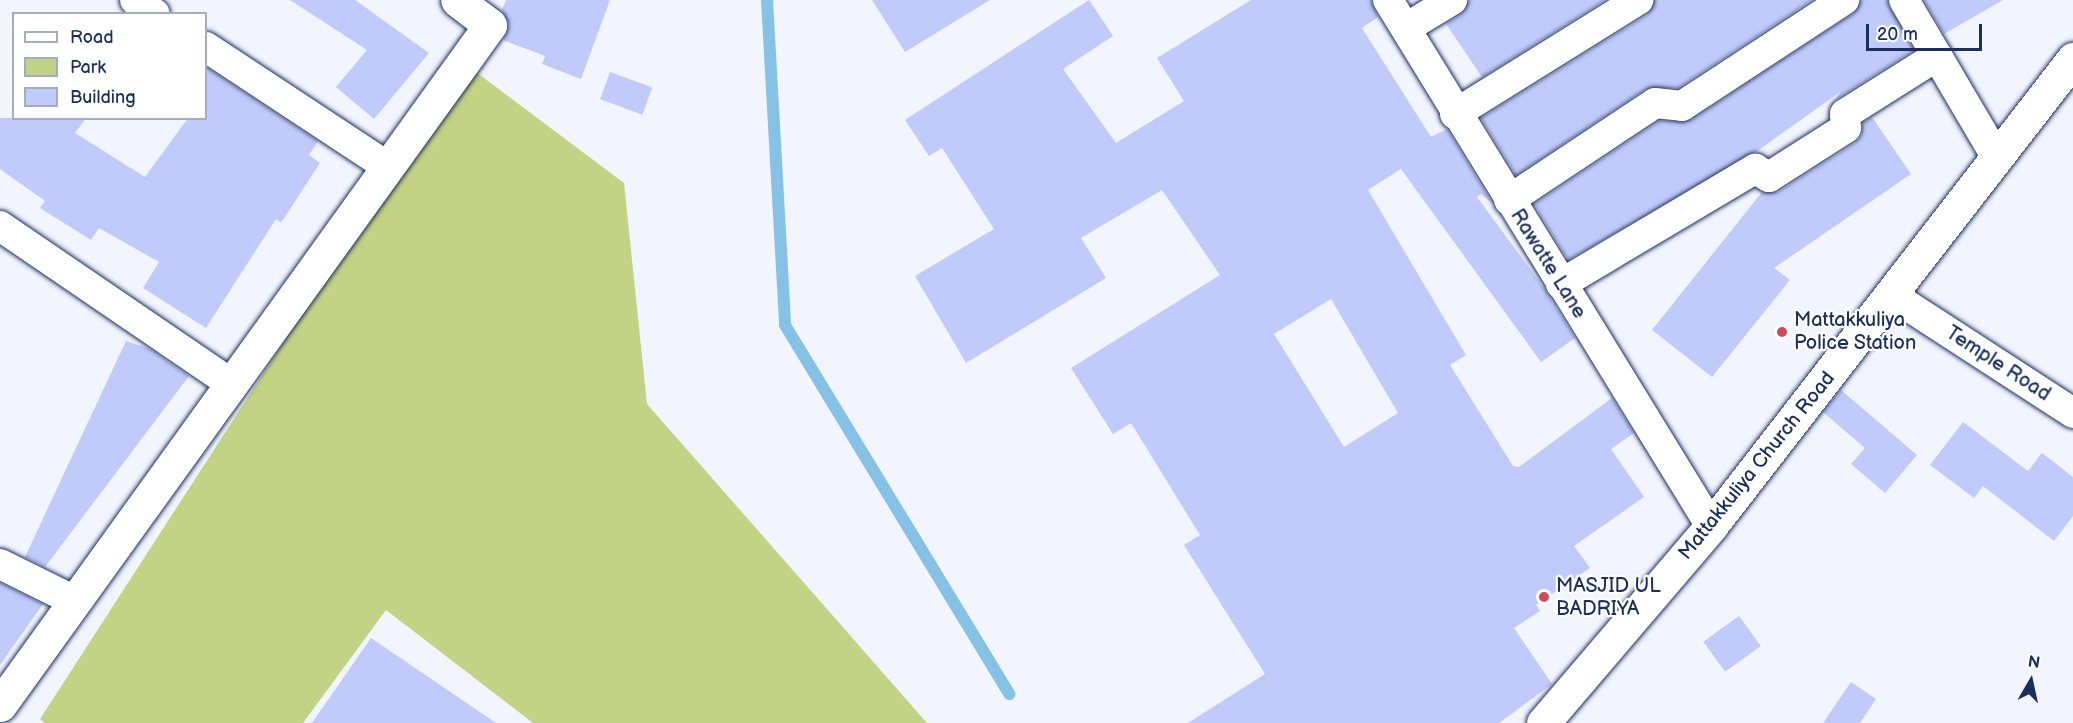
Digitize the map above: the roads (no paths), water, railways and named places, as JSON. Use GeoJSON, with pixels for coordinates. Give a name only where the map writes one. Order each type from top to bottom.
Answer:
{"type":"FeatureCollection","features":[{"type":"Feature","properties":{"kind":"street"},"geometry":{"type":"LineString","coordinates":[[135,0],[152,12]]}},
{"type":"Feature","properties":{"kind":"street"},"geometry":{"type":"LineString","coordinates":[[0,705],[490,25],[457,0]]}},
{"type":"Feature","properties":{"kind":"street","name":"Rawatte Lane"},"geometry":{"type":"LineString","coordinates":[[1388,0],[1407,28],[1455,114],[1711,526]]}},
{"type":"Feature","properties":{"kind":"street"},"geometry":{"type":"LineString","coordinates":[[1407,28],[1452,0]]}},
{"type":"Feature","properties":{"kind":"street"},"geometry":{"type":"LineString","coordinates":[[1455,114],[1638,0]]}},
{"type":"Feature","properties":{"kind":"street"},"geometry":{"type":"LineString","coordinates":[[1509,200],[1655,103],[1682,106],[1844,0]]}},
{"type":"Feature","properties":{"kind":"street"},"geometry":{"type":"LineString","coordinates":[[1904,0],[1997,158]]}},
{"type":"Feature","properties":{"kind":"street"},"geometry":{"type":"LineString","coordinates":[[207,48],[388,167]]}},
{"type":"Feature","properties":{"kind":"street"},"geometry":{"type":"LineString","coordinates":[[1561,284],[1755,169],[1769,177],[1846,128],[1845,114],[1937,56]]}},
{"type":"Feature","properties":{"kind":"street","name":"Mattakkuliya Church Road"},"geometry":{"type":"LineString","coordinates":[[1543,723],[1711,526],[1893,296],[2071,64]]}},
{"type":"Feature","properties":{"kind":"street"},"geometry":{"type":"LineString","coordinates":[[0,226],[232,385]]}},
{"type":"Feature","properties":{"kind":"street","name":"Temple Road"},"geometry":{"type":"LineString","coordinates":[[1893,296],[2073,413]]}},
{"type":"Feature","properties":{"kind":"street"},"geometry":{"type":"LineString","coordinates":[[0,564],[75,601]]}},
{"type":"Feature","properties":{"kind":"waterway"},"geometry":{"type":"LineString","coordinates":[[767,0],[785,325],[1009,694]]}},
{"type":"Feature","properties":{"kind":"place","name":"Mattakkuliya Police Station"},"geometry":{"type":"Point","coordinates":[1782,332]}},
{"type":"Feature","properties":{"kind":"place","name":"MASJID UL BADRIYA"},"geometry":{"type":"Point","coordinates":[1544,597]}}]}
